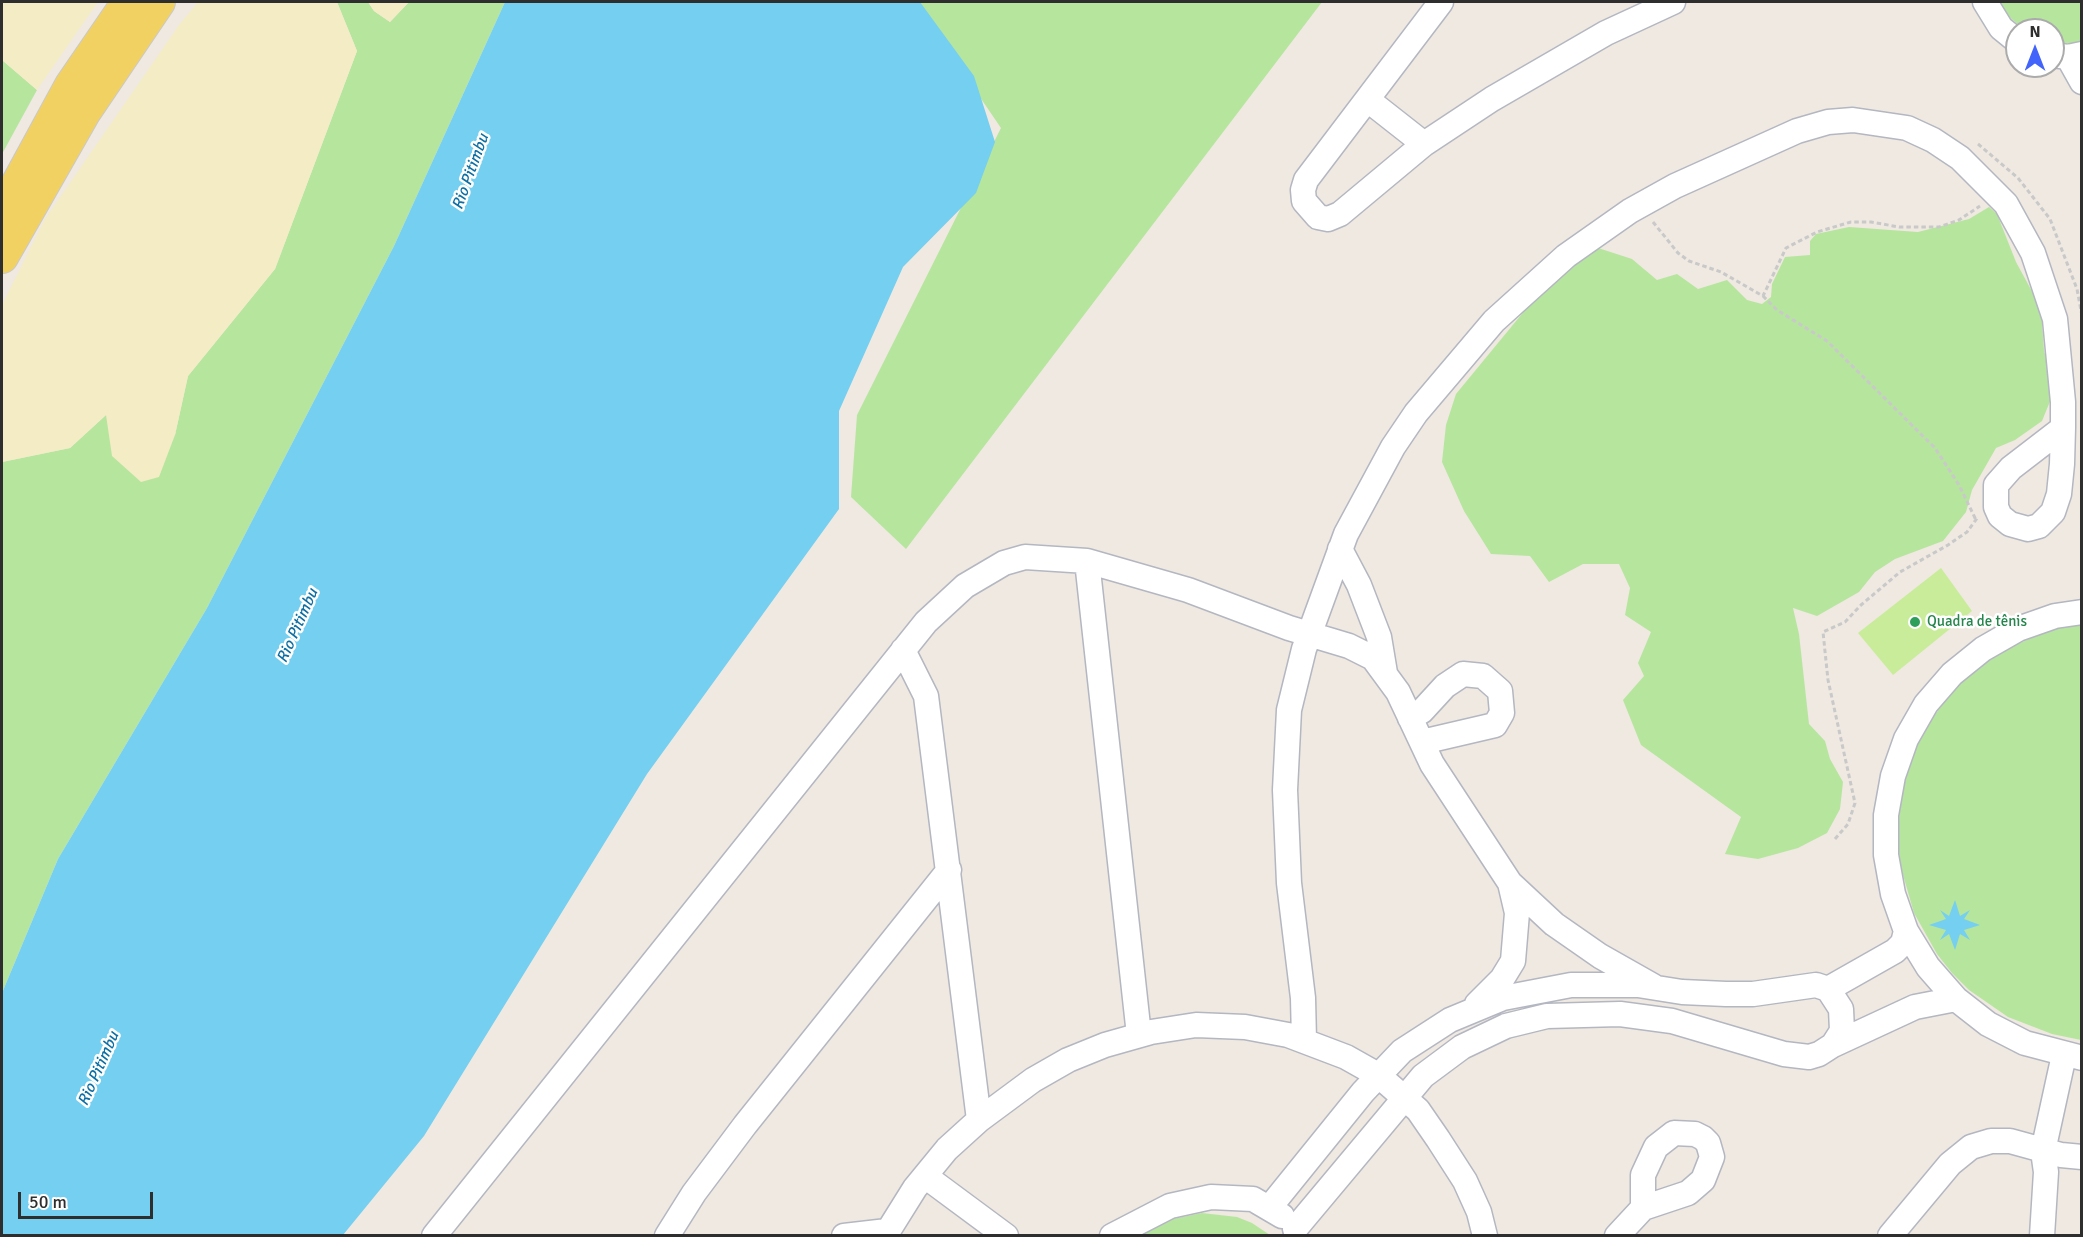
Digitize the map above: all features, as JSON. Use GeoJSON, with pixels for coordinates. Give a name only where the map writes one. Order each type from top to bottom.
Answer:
{"type":"FeatureCollection","features":[{"type":"Feature","properties":{"kind":"main road"},"geometry":{"type":"LineString","coordinates":[[2,212],[71,85],[128,2]]}},
{"type":"Feature","properties":{"kind":"main road"},"geometry":{"type":"LineString","coordinates":[[2,258],[84,113],[159,2]]}},
{"type":"Feature","properties":{"kind":"street"},"geometry":{"type":"LineString","coordinates":[[1441,2],[1306,180],[1303,190],[1304,201],[1318,217],[1328,219],[1340,213],[1424,144],[1555,62],[1606,33],[1673,2]]}},
{"type":"Feature","properties":{"kind":"street"},"geometry":{"type":"LineString","coordinates":[[1985,2],[2005,31]]}},
{"type":"Feature","properties":{"kind":"street"},"geometry":{"type":"LineString","coordinates":[[2068,55],[2082,82]]}},
{"type":"Feature","properties":{"kind":"street"},"geometry":{"type":"LineString","coordinates":[[1368,100],[1424,144]]}},
{"type":"Feature","properties":{"kind":"street"},"geometry":{"type":"LineString","coordinates":[[1305,1040],[1303,998],[1289,883],[1285,790],[1289,710],[1297,672],[1340,549],[1369,489],[1394,447],[1416,413],[1453,368],[1494,321],[1532,284],[1630,211],[1719,164],[1797,131],[1828,122],[1852,120],[1880,122],[1907,128],[1933,140],[1960,158],[1985,180],[2006,204],[2033,253],[2055,319],[2062,373],[2063,428]]}},
{"type":"Feature","properties":{"kind":"street"},"geometry":{"type":"LineString","coordinates":[[1340,549],[1359,585],[1379,637],[1385,673]]}},
{"type":"Feature","properties":{"kind":"street"},"geometry":{"type":"LineString","coordinates":[[434,1236],[926,622],[965,586],[1004,563],[1025,557],[1086,561],[1188,590],[1349,646],[1373,658],[1398,692],[1432,764],[1510,883],[1554,924],[1600,956],[1653,986]]}},
{"type":"Feature","properties":{"kind":"street"},"geometry":{"type":"LineString","coordinates":[[1086,561],[1139,1035]]}},
{"type":"Feature","properties":{"kind":"street"},"geometry":{"type":"LineString","coordinates":[[2042,1236],[2046,1172],[2043,1150],[2073,1057],[2025,1043],[1988,1024],[1956,999],[1928,967],[1906,931],[1893,894],[1886,855],[1886,815],[1893,776],[1906,739],[1933,697],[1952,674],[1983,649],[2018,629],[2055,616],[2082,612]]}},
{"type":"Feature","properties":{"kind":"street"},"geometry":{"type":"LineString","coordinates":[[903,650],[926,696],[949,870],[964,1015],[980,1120]]}},
{"type":"Feature","properties":{"kind":"street"},"geometry":{"type":"LineString","coordinates":[[1410,718],[1422,711],[1445,686],[1463,674],[1483,676],[1500,691],[1502,713],[1495,724],[1422,742]]}},
{"type":"Feature","properties":{"kind":"street"},"geometry":{"type":"LineString","coordinates":[[667,1236],[694,1193],[745,1125],[949,870]]}},
{"type":"Feature","properties":{"kind":"street"},"geometry":{"type":"LineString","coordinates":[[1466,1012],[1494,989],[1513,961],[1517,913],[1510,883]]}},
{"type":"Feature","properties":{"kind":"street"},"geometry":{"type":"LineString","coordinates":[[1828,989],[1895,951],[1903,943],[1906,931]]}},
{"type":"Feature","properties":{"kind":"street"},"geometry":{"type":"LineString","coordinates":[[1270,1207],[1378,1076],[1418,1039],[1466,1012],[1503,998],[1547,988],[1597,984],[1653,986],[1682,992],[1726,994],[1753,994],[1816,985],[1828,989],[1841,1010],[1842,1031],[1833,1046]]}},
{"type":"Feature","properties":{"kind":"street"},"geometry":{"type":"LineString","coordinates":[[1112,1236],[1152,1214],[1188,1200],[1233,1196],[1253,1200],[1270,1207],[1297,1232],[1423,1076],[1462,1047],[1506,1026],[1547,1016],[1594,1013],[1648,1017],[1797,1057],[1819,1054],[1915,1007],[1956,999]]}},
{"type":"Feature","properties":{"kind":"street"},"geometry":{"type":"LineString","coordinates":[[844,1236],[886,1233],[925,1176],[947,1149],[980,1120],[1033,1080],[1068,1060],[1139,1035],[1196,1025],[1265,1030],[1305,1040],[1346,1057],[1378,1076],[1418,1110],[1465,1181],[1479,1212],[1485,1236]]}},
{"type":"Feature","properties":{"kind":"street"},"geometry":{"type":"LineString","coordinates":[[1890,1236],[1950,1164],[1971,1147],[2001,1140],[2082,1156]]}},
{"type":"Feature","properties":{"kind":"street"},"geometry":{"type":"LineString","coordinates":[[925,1176],[1006,1236]]}},
{"type":"Feature","properties":{"kind":"street"},"geometry":{"type":"LineString","coordinates":[[1617,1236],[1643,1208]]}},
{"type":"Feature","properties":{"kind":"path"},"geometry":{"type":"LineString","coordinates":[[1975,142],[2018,178],[2050,219],[2077,290],[2082,316]]}},
{"type":"Feature","properties":{"kind":"path"},"geometry":{"type":"LineString","coordinates":[[1763,296],[1786,248],[1817,232],[1851,222],[1871,222],[1899,227],[1939,227],[1959,220],[1984,204]]}},
{"type":"Feature","properties":{"kind":"path"},"geometry":{"type":"LineString","coordinates":[[1630,211],[1656,224],[1678,253],[1689,261],[1720,272],[1763,296],[1777,310],[1827,341],[1935,448],[1959,485],[1977,521]]}},
{"type":"Feature","properties":{"kind":"path"},"geometry":{"type":"LineString","coordinates":[[1835,839],[1848,824],[1855,803],[1828,680],[1823,632],[1845,622],[1861,605],[1900,572],[1948,545],[1977,521],[1981,510]]}},
{"type":"Feature","properties":{"kind":"green space"},"geometry":{"type":"Polygon","coordinates":[[[337,2],[368,2],[374,11],[390,22],[409,2],[505,2],[394,246],[207,608],[58,859],[2,993],[2,462],[70,448],[106,415],[175,435],[188,376],[275,269],[357,51],[337,2]]]}},
{"type":"Feature","properties":{"kind":"green space"},"geometry":{"type":"Polygon","coordinates":[[[915,2],[1322,2],[906,549],[851,497],[857,415],[1001,128],[915,2]]]}},
{"type":"Feature","properties":{"kind":"green space"},"geometry":{"type":"Polygon","coordinates":[[[1998,2],[2081,2],[2081,44],[2065,43],[2065,18],[2010,18],[2002,11],[1998,2]]]}},
{"type":"Feature","properties":{"kind":"green space"},"geometry":{"type":"Polygon","coordinates":[[[2,60],[37,90],[2,154],[2,60]]]}},
{"type":"Feature","properties":{"kind":"green space"},"geometry":{"type":"Polygon","coordinates":[[[1989,207],[1997,214],[2016,262],[2041,308],[2044,350],[2053,394],[2042,421],[2015,440],[1996,448],[1972,490],[1966,512],[1943,541],[1895,559],[1875,572],[1859,592],[1817,616],[1793,608],[1799,634],[1809,724],[1825,741],[1830,759],[1843,782],[1840,809],[1827,833],[1798,848],[1758,859],[1725,854],[1741,817],[1641,745],[1623,700],[1644,676],[1638,663],[1651,632],[1625,615],[1630,588],[1619,564],[1583,564],[1549,582],[1530,556],[1491,554],[1464,511],[1442,462],[1446,425],[1456,394],[1535,298],[1595,247],[1632,259],[1657,280],[1677,274],[1698,289],[1727,280],[1747,300],[1762,304],[1771,297],[1772,284],[1785,257],[1810,255],[1810,241],[1816,234],[1849,227],[1918,232],[1969,219],[1989,207]]]}},
{"type":"Feature","properties":{"kind":"green space","name":"Quadra de tênis"},"geometry":{"type":"Polygon","coordinates":[[[1941,568],[1972,611],[1893,675],[1858,633],[1941,568]]]}},
{"type":"Feature","properties":{"kind":"green space"},"geometry":{"type":"Polygon","coordinates":[[[2081,624],[2081,1040],[2052,1034],[2008,1017],[1969,990],[1952,973],[1937,954],[1914,913],[1901,868],[1898,845],[1900,798],[1905,775],[1923,731],[1951,693],[1967,676],[2006,649],[2050,630],[2081,624]]]}},
{"type":"Feature","properties":{"kind":"green space"},"geometry":{"type":"Polygon","coordinates":[[[1202,1213],[1237,1217],[1252,1223],[1270,1235],[1134,1236],[1163,1221],[1202,1213]]]}},
{"type":"Feature","properties":{"kind":"sand"},"geometry":{"type":"Polygon","coordinates":[[[2,2],[98,2],[37,90],[2,60],[2,2]]]}},
{"type":"Feature","properties":{"kind":"sand"},"geometry":{"type":"Polygon","coordinates":[[[198,2],[337,2],[357,51],[275,269],[188,376],[175,435],[159,477],[141,482],[112,456],[106,415],[70,448],[2,462],[2,305],[45,219],[179,25],[198,2]]]}},
{"type":"Feature","properties":{"kind":"sand"},"geometry":{"type":"Polygon","coordinates":[[[368,2],[409,2],[390,22],[374,11],[368,2]]]}},
{"type":"Feature","properties":{"kind":"water","name":"Rio Pitimbu"},"geometry":{"type":"Polygon","coordinates":[[[505,2],[920,2],[974,76],[995,142],[976,193],[903,267],[839,411],[839,509],[647,774],[424,1136],[343,1235],[2,1235],[2,993],[58,859],[207,608],[394,246],[505,2]]]}},
{"type":"Feature","properties":{"kind":"water"},"geometry":{"type":"Polygon","coordinates":[[[1955,900],[1960,916],[1970,910],[1964,919],[1980,925],[1964,930],[1970,940],[1960,934],[1955,950],[1949,934],[1940,940],[1946,930],[1929,925],[1946,919],[1940,910],[1949,916],[1955,900]]]}},
{"type":"Feature","properties":{"kind":"place","name":"Quadra de tênis"},"geometry":{"type":"Point","coordinates":[1915,622]}}]}
